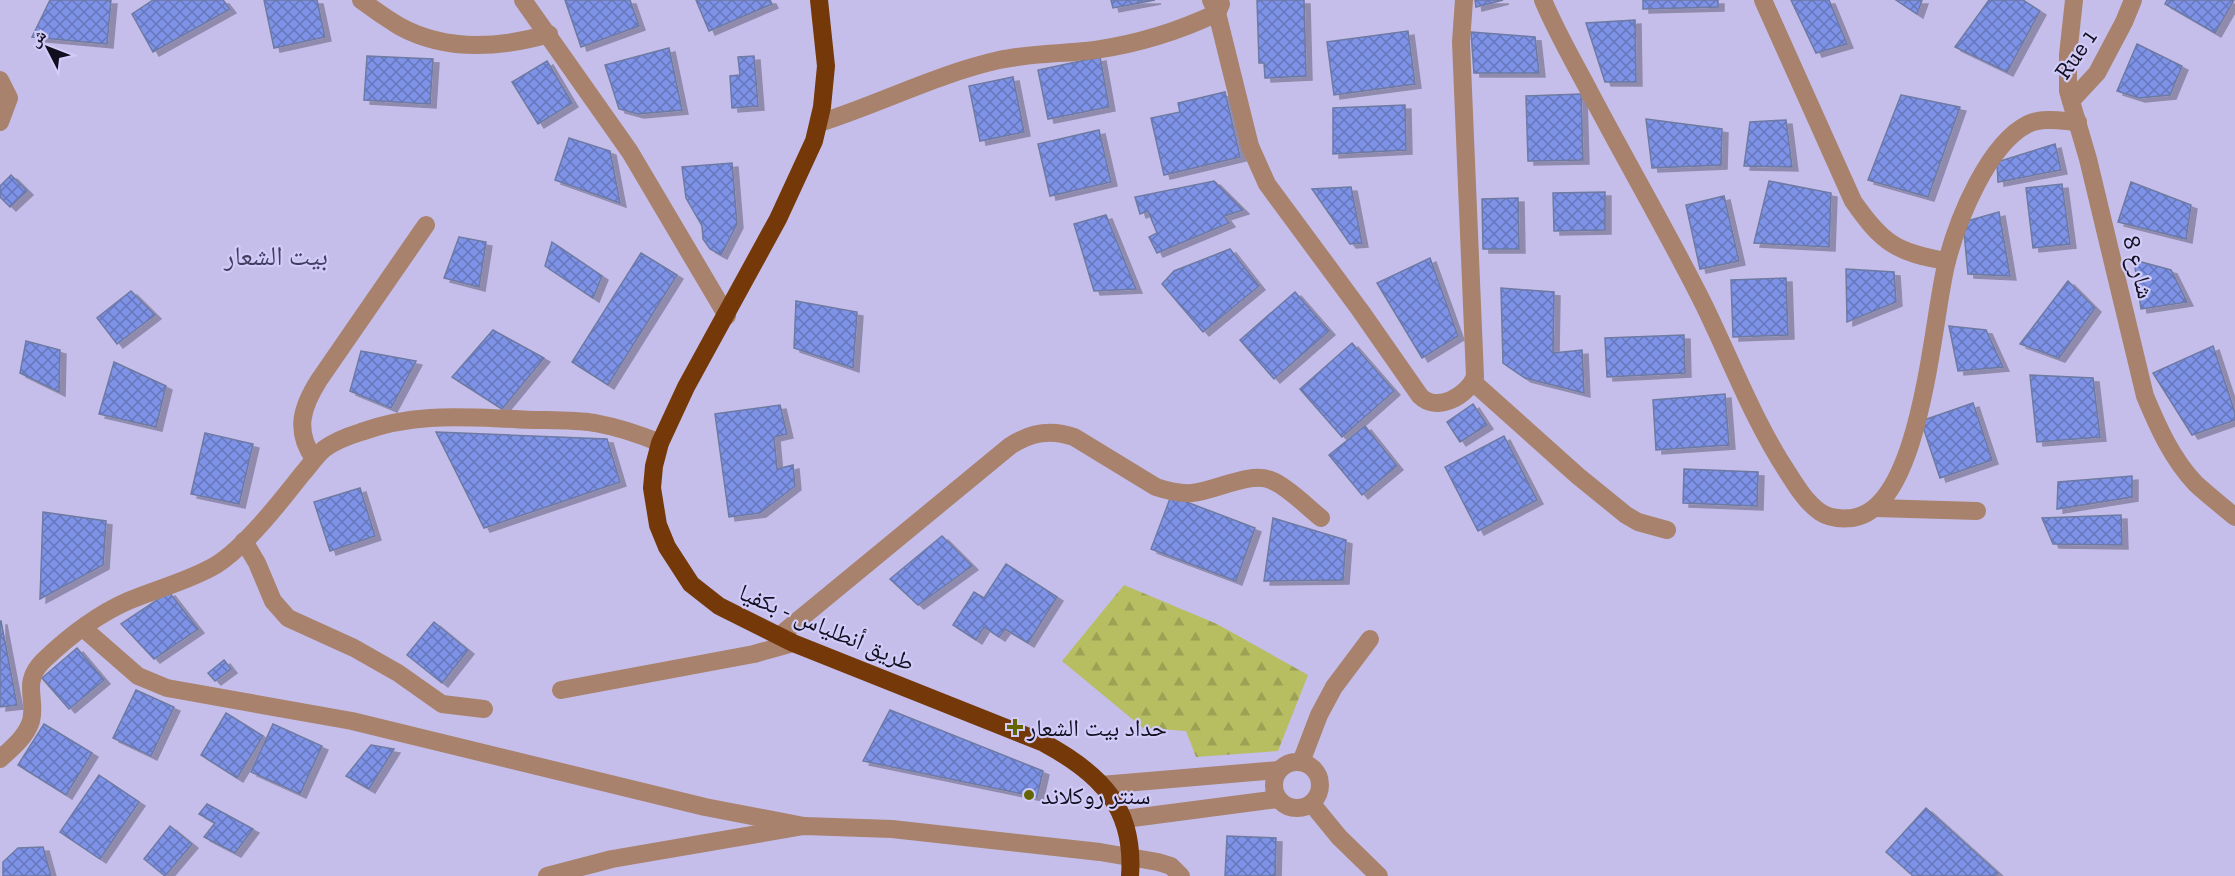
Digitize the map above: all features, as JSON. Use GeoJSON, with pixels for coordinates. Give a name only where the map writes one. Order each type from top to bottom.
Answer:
{"type":"FeatureCollection","features":[{"type":"Feature","properties":{"kind":"highway","name":"طريق أنطلياس - بكفيا"},"geometry":{"type":"LineString","coordinates":[[819,0],[826,66],[819,123],[814,141],[790,195],[727,316],[686,387],[660,443],[652,488],[657,525],[678,567],[691,585],[708,599],[785,640],[1044,743],[1079,764],[1101,785],[1125,819],[1131,867]]}},
{"type":"Feature","properties":{"kind":"street"},"geometry":{"type":"LineString","coordinates":[[361,0],[400,26],[429,38],[458,44],[489,46],[519,42],[549,34]]}},
{"type":"Feature","properties":{"kind":"street"},"geometry":{"type":"LineString","coordinates":[[523,0],[630,152],[727,316]]}},
{"type":"Feature","properties":{"kind":"street"},"geometry":{"type":"LineString","coordinates":[[819,123],[963,69],[1013,57],[1089,50],[1129,43],[1187,27],[1217,4],[1250,146],[1267,184],[1423,399],[1435,403],[1448,402],[1463,393],[1475,377],[1461,42],[1464,0]]}},
{"type":"Feature","properties":{"kind":"street"},"geometry":{"type":"LineString","coordinates":[[1543,0],[1703,303],[1738,383],[1770,446],[1809,503],[1822,514],[1844,519],[1858,517],[1876,508],[1977,510]]}},
{"type":"Feature","properties":{"kind":"street"},"geometry":{"type":"LineString","coordinates":[[1763,0],[1859,210],[1878,234],[1895,247],[1917,256],[1947,261]]}},
{"type":"Feature","properties":{"kind":"street","name":"شارع 8"},"geometry":{"type":"LineString","coordinates":[[2074,0],[2067,78],[2071,101],[2145,396],[2157,425],[2177,460],[2196,483],[2235,517]]}},
{"type":"Feature","properties":{"kind":"street","name":"Rue 1"},"geometry":{"type":"LineString","coordinates":[[2071,101],[2097,73],[2133,0]]}},
{"type":"Feature","properties":{"kind":"street"},"geometry":{"type":"LineString","coordinates":[[0,80],[9,98],[0,122]]}},
{"type":"Feature","properties":{"kind":"street"},"geometry":{"type":"LineString","coordinates":[[1876,508],[1897,477],[1907,457],[1922,402],[1947,261],[1983,169],[2002,145],[2025,125],[2033,122],[2078,122]]}},
{"type":"Feature","properties":{"kind":"street"},"geometry":{"type":"LineString","coordinates":[[314,459],[306,447],[303,432],[302,415],[305,403],[426,225]]}},
{"type":"Feature","properties":{"kind":"street"},"geometry":{"type":"LineString","coordinates":[[1473,382],[1578,476],[1626,515],[1638,522],[1667,530]]}},
{"type":"Feature","properties":{"kind":"street"},"geometry":{"type":"LineString","coordinates":[[0,759],[21,740],[32,719],[30,696],[35,673],[41,663],[83,628],[127,602],[214,566],[235,551],[314,459],[338,441],[373,427],[404,420],[437,417],[574,421],[618,428],[660,443]]}},
{"type":"Feature","properties":{"kind":"street"},"geometry":{"type":"LineString","coordinates":[[561,690],[754,654],[785,640],[1010,446],[1039,433],[1063,433],[1074,437],[1156,487],[1180,494],[1194,493],[1263,477],[1281,486],[1321,518]]}},
{"type":"Feature","properties":{"kind":"street"},"geometry":{"type":"LineString","coordinates":[[244,541],[257,562],[273,601],[288,618],[354,648],[398,673],[442,704],[484,709]]}},
{"type":"Feature","properties":{"kind":"street"},"geometry":{"type":"LineString","coordinates":[[83,628],[138,676],[166,688],[352,721],[705,807],[804,826],[892,830],[1100,852],[1131,867],[1152,860],[1173,873]]}},
{"type":"Feature","properties":{"kind":"street"},"geometry":{"type":"LineString","coordinates":[[1301,762],[1319,715],[1330,694],[1370,639]]}},
{"type":"Feature","properties":{"kind":"street"},"geometry":{"type":"LineString","coordinates":[[1301,762],[1314,769],[1319,776],[1320,791],[1312,804],[1297,809],[1283,804],[1278,799],[1274,787],[1280,770],[1286,765],[1301,762]]}},
{"type":"Feature","properties":{"kind":"street"},"geometry":{"type":"LineString","coordinates":[[1101,785],[1280,770]]}},
{"type":"Feature","properties":{"kind":"street"},"geometry":{"type":"LineString","coordinates":[[1125,819],[1278,799]]}},
{"type":"Feature","properties":{"kind":"street"},"geometry":{"type":"LineString","coordinates":[[1312,804],[1339,837],[1379,876]]}},
{"type":"Feature","properties":{"kind":"street"},"geometry":{"type":"LineString","coordinates":[[705,807],[715,822],[711,841]]}},
{"type":"Feature","properties":{"kind":"street"},"geometry":{"type":"LineString","coordinates":[[547,876],[612,859],[804,826]]}},
{"type":"Feature","properties":{"kind":"green space"},"geometry":{"type":"Polygon","coordinates":[[[1124,585],[1217,624],[1308,675],[1278,751],[1196,757],[1186,731],[1143,728],[1062,661],[1124,585]]]}},
{"type":"Feature","properties":{"kind":"building"},"geometry":{"type":"Polygon","coordinates":[[[50,0],[111,0],[107,44],[32,37],[50,0]]]}},
{"type":"Feature","properties":{"kind":"building"},"geometry":{"type":"Polygon","coordinates":[[[153,0],[223,0],[230,9],[153,52],[132,14],[153,0]]]}},
{"type":"Feature","properties":{"kind":"building"},"geometry":{"type":"Polygon","coordinates":[[[264,0],[317,0],[325,37],[274,48],[264,0]]]}},
{"type":"Feature","properties":{"kind":"building"},"geometry":{"type":"Polygon","coordinates":[[[565,0],[630,0],[639,26],[581,47],[565,0]]]}},
{"type":"Feature","properties":{"kind":"building"},"geometry":{"type":"Polygon","coordinates":[[[696,0],[770,0],[772,4],[709,31],[696,0]]]}},
{"type":"Feature","properties":{"kind":"building"},"geometry":{"type":"Polygon","coordinates":[[[1111,0],[1155,0],[1113,8],[1111,0]]]}},
{"type":"Feature","properties":{"kind":"building"},"geometry":{"type":"Polygon","coordinates":[[[1257,0],[1304,0],[1306,76],[1265,78],[1264,63],[1259,63],[1257,0]]]}},
{"type":"Feature","properties":{"kind":"building"},"geometry":{"type":"Polygon","coordinates":[[[1475,0],[1503,0],[1476,7],[1475,0]]]}},
{"type":"Feature","properties":{"kind":"building"},"geometry":{"type":"Polygon","coordinates":[[[1643,0],[1718,0],[1718,7],[1643,9],[1643,0]]]}},
{"type":"Feature","properties":{"kind":"building"},"geometry":{"type":"Polygon","coordinates":[[[1791,0],[1829,0],[1847,44],[1816,53],[1791,0]]]}},
{"type":"Feature","properties":{"kind":"building"},"geometry":{"type":"Polygon","coordinates":[[[1896,0],[1922,0],[1917,14],[1896,0]]]}},
{"type":"Feature","properties":{"kind":"building"},"geometry":{"type":"Polygon","coordinates":[[[1989,0],[2023,0],[2040,11],[2007,72],[1955,47],[1989,0]]]}},
{"type":"Feature","properties":{"kind":"building"},"geometry":{"type":"Polygon","coordinates":[[[2167,0],[2234,0],[2215,33],[2165,4],[2167,0]]]}},
{"type":"Feature","properties":{"kind":"building"},"geometry":{"type":"Polygon","coordinates":[[[1635,20],[1636,82],[1605,82],[1586,23],[1635,20]]]}},
{"type":"Feature","properties":{"kind":"building"},"geometry":{"type":"Polygon","coordinates":[[[1408,31],[1415,84],[1334,95],[1327,42],[1408,31]]]}},
{"type":"Feature","properties":{"kind":"building"},"geometry":{"type":"Polygon","coordinates":[[[1471,32],[1535,37],[1539,73],[1474,73],[1471,32]]]}},
{"type":"Feature","properties":{"kind":"building"},"geometry":{"type":"Polygon","coordinates":[[[2137,44],[2182,66],[2170,95],[2139,98],[2117,91],[2137,44]]]}},
{"type":"Feature","properties":{"kind":"building"},"geometry":{"type":"Polygon","coordinates":[[[669,48],[682,110],[638,114],[619,109],[605,65],[669,48]]]}},
{"type":"Feature","properties":{"kind":"building"},"geometry":{"type":"Polygon","coordinates":[[[367,56],[433,59],[430,104],[364,100],[367,56]]]}},
{"type":"Feature","properties":{"kind":"building"},"geometry":{"type":"Polygon","coordinates":[[[754,56],[758,106],[732,108],[730,76],[740,75],[738,57],[754,56]]]}},
{"type":"Feature","properties":{"kind":"building"},"geometry":{"type":"Polygon","coordinates":[[[1100,57],[1109,107],[1048,119],[1038,70],[1100,57]]]}},
{"type":"Feature","properties":{"kind":"building"},"geometry":{"type":"Polygon","coordinates":[[[547,61],[572,103],[538,124],[512,82],[547,61]]]}},
{"type":"Feature","properties":{"kind":"building"},"geometry":{"type":"Polygon","coordinates":[[[1013,77],[1024,132],[980,141],[969,86],[1013,77]]]}},
{"type":"Feature","properties":{"kind":"building"},"geometry":{"type":"Polygon","coordinates":[[[1225,92],[1240,157],[1164,175],[1151,118],[1180,112],[1178,103],[1225,92]]]}},
{"type":"Feature","properties":{"kind":"building"},"geometry":{"type":"Polygon","coordinates":[[[1581,94],[1583,160],[1528,161],[1526,96],[1581,94]]]}},
{"type":"Feature","properties":{"kind":"building"},"geometry":{"type":"Polygon","coordinates":[[[1901,95],[1960,107],[1928,197],[1868,180],[1901,95]]]}},
{"type":"Feature","properties":{"kind":"building"},"geometry":{"type":"Polygon","coordinates":[[[1405,105],[1406,150],[1333,154],[1333,108],[1405,105]]]}},
{"type":"Feature","properties":{"kind":"building"},"geometry":{"type":"Polygon","coordinates":[[[1646,119],[1722,129],[1721,165],[1652,168],[1646,119]]]}},
{"type":"Feature","properties":{"kind":"building"},"geometry":{"type":"Polygon","coordinates":[[[1786,120],[1792,167],[1744,166],[1750,122],[1786,120]]]}},
{"type":"Feature","properties":{"kind":"building"},"geometry":{"type":"Polygon","coordinates":[[[1099,130],[1111,182],[1050,196],[1038,144],[1099,130]]]}},
{"type":"Feature","properties":{"kind":"building"},"geometry":{"type":"Polygon","coordinates":[[[569,138],[610,151],[620,203],[555,180],[569,138]]]}},
{"type":"Feature","properties":{"kind":"building"},"geometry":{"type":"Polygon","coordinates":[[[2055,144],[2061,170],[1998,182],[1997,162],[2055,144]]]}},
{"type":"Feature","properties":{"kind":"building"},"geometry":{"type":"Polygon","coordinates":[[[732,163],[737,224],[721,255],[710,249],[703,239],[702,226],[686,198],[682,167],[732,163]]]}},
{"type":"Feature","properties":{"kind":"building"},"geometry":{"type":"Polygon","coordinates":[[[11,175],[27,191],[10,207],[0,197],[0,186],[11,175]]]}},
{"type":"Feature","properties":{"kind":"building"},"geometry":{"type":"Polygon","coordinates":[[[1214,181],[1243,210],[1224,216],[1229,223],[1157,253],[1149,237],[1157,233],[1148,211],[1140,214],[1135,197],[1214,181]]]}},
{"type":"Feature","properties":{"kind":"building"},"geometry":{"type":"Polygon","coordinates":[[[1769,181],[1831,193],[1829,247],[1754,243],[1769,181]]]}},
{"type":"Feature","properties":{"kind":"building"},"geometry":{"type":"Polygon","coordinates":[[[2131,182],[2191,205],[2186,239],[2118,222],[2131,182]]]}},
{"type":"Feature","properties":{"kind":"building"},"geometry":{"type":"Polygon","coordinates":[[[2062,184],[2070,244],[2033,248],[2026,188],[2062,184]]]}},
{"type":"Feature","properties":{"kind":"building"},"geometry":{"type":"Polygon","coordinates":[[[1351,187],[1362,243],[1350,244],[1312,189],[1351,187]]]}},
{"type":"Feature","properties":{"kind":"building"},"geometry":{"type":"Polygon","coordinates":[[[1605,192],[1605,230],[1554,231],[1553,193],[1605,192]]]}},
{"type":"Feature","properties":{"kind":"building"},"geometry":{"type":"Polygon","coordinates":[[[1724,196],[1739,261],[1700,269],[1686,205],[1724,196]]]}},
{"type":"Feature","properties":{"kind":"building"},"geometry":{"type":"Polygon","coordinates":[[[1518,198],[1519,249],[1483,249],[1482,199],[1518,198]]]}},
{"type":"Feature","properties":{"kind":"building"},"geometry":{"type":"Polygon","coordinates":[[[1999,212],[2010,276],[1968,274],[1963,222],[1999,212]]]}},
{"type":"Feature","properties":{"kind":"building"},"geometry":{"type":"Polygon","coordinates":[[[1106,215],[1136,289],[1094,291],[1074,224],[1106,215]]]}},
{"type":"Feature","properties":{"kind":"building"},"geometry":{"type":"Polygon","coordinates":[[[459,237],[486,242],[479,287],[444,278],[459,237]]]}},
{"type":"Feature","properties":{"kind":"building"},"geometry":{"type":"Polygon","coordinates":[[[552,242],[602,276],[593,298],[545,266],[552,242]]]}},
{"type":"Feature","properties":{"kind":"building"},"geometry":{"type":"Polygon","coordinates":[[[1230,249],[1259,286],[1203,332],[1162,284],[1174,271],[1230,249]]]}},
{"type":"Feature","properties":{"kind":"building"},"geometry":{"type":"Polygon","coordinates":[[[641,253],[677,275],[608,385],[572,362],[641,253]]]}},
{"type":"Feature","properties":{"kind":"building"},"geometry":{"type":"Polygon","coordinates":[[[1430,258],[1458,336],[1422,358],[1377,283],[1430,258]]]}},
{"type":"Feature","properties":{"kind":"building"},"geometry":{"type":"Polygon","coordinates":[[[2134,260],[2171,270],[2187,302],[2141,309],[2134,260]]]}},
{"type":"Feature","properties":{"kind":"building"},"geometry":{"type":"Polygon","coordinates":[[[1846,269],[1894,272],[1896,302],[1847,322],[1846,269]]]}},
{"type":"Feature","properties":{"kind":"building"},"geometry":{"type":"Polygon","coordinates":[[[1786,278],[1788,335],[1733,337],[1731,280],[1786,278]]]}},
{"type":"Feature","properties":{"kind":"building"},"geometry":{"type":"Polygon","coordinates":[[[2068,281],[2095,308],[2059,358],[2020,344],[2068,281]]]}},
{"type":"Feature","properties":{"kind":"building"},"geometry":{"type":"Polygon","coordinates":[[[1501,288],[1554,292],[1553,353],[1582,350],[1584,393],[1525,378],[1503,363],[1501,288]]]}},
{"type":"Feature","properties":{"kind":"building"},"geometry":{"type":"Polygon","coordinates":[[[131,291],[155,315],[117,344],[97,318],[131,291]]]}},
{"type":"Feature","properties":{"kind":"building"},"geometry":{"type":"Polygon","coordinates":[[[1295,292],[1329,331],[1274,379],[1240,340],[1295,292]]]}},
{"type":"Feature","properties":{"kind":"building"},"geometry":{"type":"Polygon","coordinates":[[[796,301],[857,312],[853,368],[794,348],[796,301]]]}},
{"type":"Feature","properties":{"kind":"building"},"geometry":{"type":"Polygon","coordinates":[[[1949,326],[1986,330],[2003,367],[1958,371],[1949,326]]]}},
{"type":"Feature","properties":{"kind":"building"},"geometry":{"type":"Polygon","coordinates":[[[493,330],[544,358],[502,409],[452,377],[493,330]]]}},
{"type":"Feature","properties":{"kind":"building"},"geometry":{"type":"Polygon","coordinates":[[[1684,335],[1685,373],[1607,377],[1605,338],[1684,335]]]}},
{"type":"Feature","properties":{"kind":"building"},"geometry":{"type":"Polygon","coordinates":[[[26,341],[60,350],[59,392],[20,373],[26,341]]]}},
{"type":"Feature","properties":{"kind":"building"},"geometry":{"type":"Polygon","coordinates":[[[1352,343],[1394,391],[1342,437],[1300,389],[1352,343]]]}},
{"type":"Feature","properties":{"kind":"building"},"geometry":{"type":"Polygon","coordinates":[[[2213,346],[2235,413],[2235,420],[2192,435],[2153,373],[2213,346]]]}},
{"type":"Feature","properties":{"kind":"building"},"geometry":{"type":"Polygon","coordinates":[[[361,351],[416,361],[391,408],[350,391],[361,351]]]}},
{"type":"Feature","properties":{"kind":"building"},"geometry":{"type":"Polygon","coordinates":[[[114,362],[166,386],[156,427],[99,414],[114,362]]]}},
{"type":"Feature","properties":{"kind":"building"},"geometry":{"type":"Polygon","coordinates":[[[2030,375],[2093,378],[2100,437],[2037,442],[2030,375]]]}},
{"type":"Feature","properties":{"kind":"building"},"geometry":{"type":"Polygon","coordinates":[[[1725,394],[1729,445],[1656,450],[1653,400],[1725,394]]]}},
{"type":"Feature","properties":{"kind":"building"},"geometry":{"type":"Polygon","coordinates":[[[1973,403],[1992,460],[1940,478],[1921,421],[1973,403]]]}},
{"type":"Feature","properties":{"kind":"building"},"geometry":{"type":"Polygon","coordinates":[[[1473,404],[1487,425],[1460,442],[1447,422],[1473,404]]]}},
{"type":"Feature","properties":{"kind":"building"},"geometry":{"type":"Polygon","coordinates":[[[780,405],[787,434],[774,437],[777,469],[793,465],[795,486],[760,513],[729,517],[715,414],[780,405]]]}},
{"type":"Feature","properties":{"kind":"building"},"geometry":{"type":"Polygon","coordinates":[[[1365,426],[1397,466],[1362,495],[1329,455],[1365,426]]]}},
{"type":"Feature","properties":{"kind":"building"},"geometry":{"type":"Polygon","coordinates":[[[436,432],[607,439],[620,482],[484,528],[436,432]]]}},
{"type":"Feature","properties":{"kind":"building"},"geometry":{"type":"Polygon","coordinates":[[[205,433],[253,444],[239,504],[191,494],[205,433]]]}},
{"type":"Feature","properties":{"kind":"building"},"geometry":{"type":"Polygon","coordinates":[[[1504,436],[1537,500],[1478,531],[1445,467],[1504,436]]]}},
{"type":"Feature","properties":{"kind":"building"},"geometry":{"type":"Polygon","coordinates":[[[1684,469],[1758,472],[1757,506],[1683,503],[1684,469]]]}},
{"type":"Feature","properties":{"kind":"building"},"geometry":{"type":"Polygon","coordinates":[[[2132,476],[2132,497],[2057,509],[2058,482],[2132,476]]]}},
{"type":"Feature","properties":{"kind":"building"},"geometry":{"type":"Polygon","coordinates":[[[360,488],[375,536],[330,551],[314,502],[360,488]]]}},
{"type":"Feature","properties":{"kind":"building"},"geometry":{"type":"Polygon","coordinates":[[[1171,496],[1255,528],[1236,581],[1151,549],[1171,496]]]}},
{"type":"Feature","properties":{"kind":"building"},"geometry":{"type":"Polygon","coordinates":[[[43,512],[106,521],[103,565],[40,599],[43,512]]]}},
{"type":"Feature","properties":{"kind":"building"},"geometry":{"type":"Polygon","coordinates":[[[2121,515],[2122,545],[2053,544],[2042,518],[2121,515]]]}},
{"type":"Feature","properties":{"kind":"building"},"geometry":{"type":"Polygon","coordinates":[[[1273,518],[1346,540],[1343,580],[1264,581],[1273,518]]]}},
{"type":"Feature","properties":{"kind":"building"},"geometry":{"type":"Polygon","coordinates":[[[942,536],[972,566],[918,605],[890,579],[942,536]]]}},
{"type":"Feature","properties":{"kind":"building"},"geometry":{"type":"Polygon","coordinates":[[[1006,564],[1057,597],[1028,643],[1005,629],[999,637],[984,627],[976,640],[953,625],[974,592],[984,598],[1006,564]]]}},
{"type":"Feature","properties":{"kind":"building"},"geometry":{"type":"Polygon","coordinates":[[[169,592],[198,629],[154,659],[121,624],[169,592]]]}},
{"type":"Feature","properties":{"kind":"building"},"geometry":{"type":"Polygon","coordinates":[[[0,621],[17,705],[0,707],[0,621]]]}},
{"type":"Feature","properties":{"kind":"building"},"geometry":{"type":"Polygon","coordinates":[[[434,622],[468,650],[442,683],[407,655],[434,622]]]}},
{"type":"Feature","properties":{"kind":"building"},"geometry":{"type":"Polygon","coordinates":[[[77,648],[104,680],[69,709],[42,678],[77,648]]]}},
{"type":"Feature","properties":{"kind":"building"},"geometry":{"type":"Polygon","coordinates":[[[224,660],[231,669],[215,681],[208,673],[224,660]]]}},
{"type":"Feature","properties":{"kind":"building"},"geometry":{"type":"Polygon","coordinates":[[[136,690],[174,707],[151,756],[113,738],[136,690]]]}},
{"type":"Feature","properties":{"kind":"building"},"geometry":{"type":"Polygon","coordinates":[[[890,710],[1043,771],[1037,797],[863,761],[890,710]]]}},
{"type":"Feature","properties":{"kind":"building"},"geometry":{"type":"Polygon","coordinates":[[[226,713],[263,736],[237,778],[201,755],[226,713]]]}},
{"type":"Feature","properties":{"kind":"building"},"geometry":{"type":"Polygon","coordinates":[[[44,724],[92,753],[66,795],[18,765],[44,724]]]}},
{"type":"Feature","properties":{"kind":"building"},"geometry":{"type":"Polygon","coordinates":[[[273,724],[322,746],[300,794],[251,772],[273,724]]]}},
{"type":"Feature","properties":{"kind":"building"},"geometry":{"type":"Polygon","coordinates":[[[371,745],[394,749],[369,789],[346,776],[371,745]]]}},
{"type":"Feature","properties":{"kind":"building"},"geometry":{"type":"Polygon","coordinates":[[[99,775],[139,802],[100,859],[60,832],[99,775]]]}},
{"type":"Feature","properties":{"kind":"building"},"geometry":{"type":"Polygon","coordinates":[[[207,804],[253,829],[235,853],[204,837],[215,823],[199,814],[207,804]]]}},
{"type":"Feature","properties":{"kind":"building"},"geometry":{"type":"Polygon","coordinates":[[[1926,808],[1998,873],[1995,876],[1913,876],[1886,852],[1926,808]]]}},
{"type":"Feature","properties":{"kind":"building"},"geometry":{"type":"Polygon","coordinates":[[[170,826],[192,844],[165,876],[144,859],[170,826]]]}},
{"type":"Feature","properties":{"kind":"building"},"geometry":{"type":"Polygon","coordinates":[[[1227,836],[1276,838],[1275,876],[1225,876],[1227,836]]]}},
{"type":"Feature","properties":{"kind":"building"},"geometry":{"type":"Polygon","coordinates":[[[43,847],[51,876],[3,876],[3,862],[18,848],[43,847]]]}},
{"type":"Feature","properties":{"kind":"place","name":"حداد بيت الشعار"},"geometry":{"type":"Point","coordinates":[1015,727]}},
{"type":"Feature","properties":{"kind":"place","name":"سنتر روكلاند"},"geometry":{"type":"Point","coordinates":[1029,795]}},
{"type":"Feature","properties":{"kind":"district","name":"بيت الشعار"},"geometry":{"type":"Point","coordinates":[276,256]}}]}
